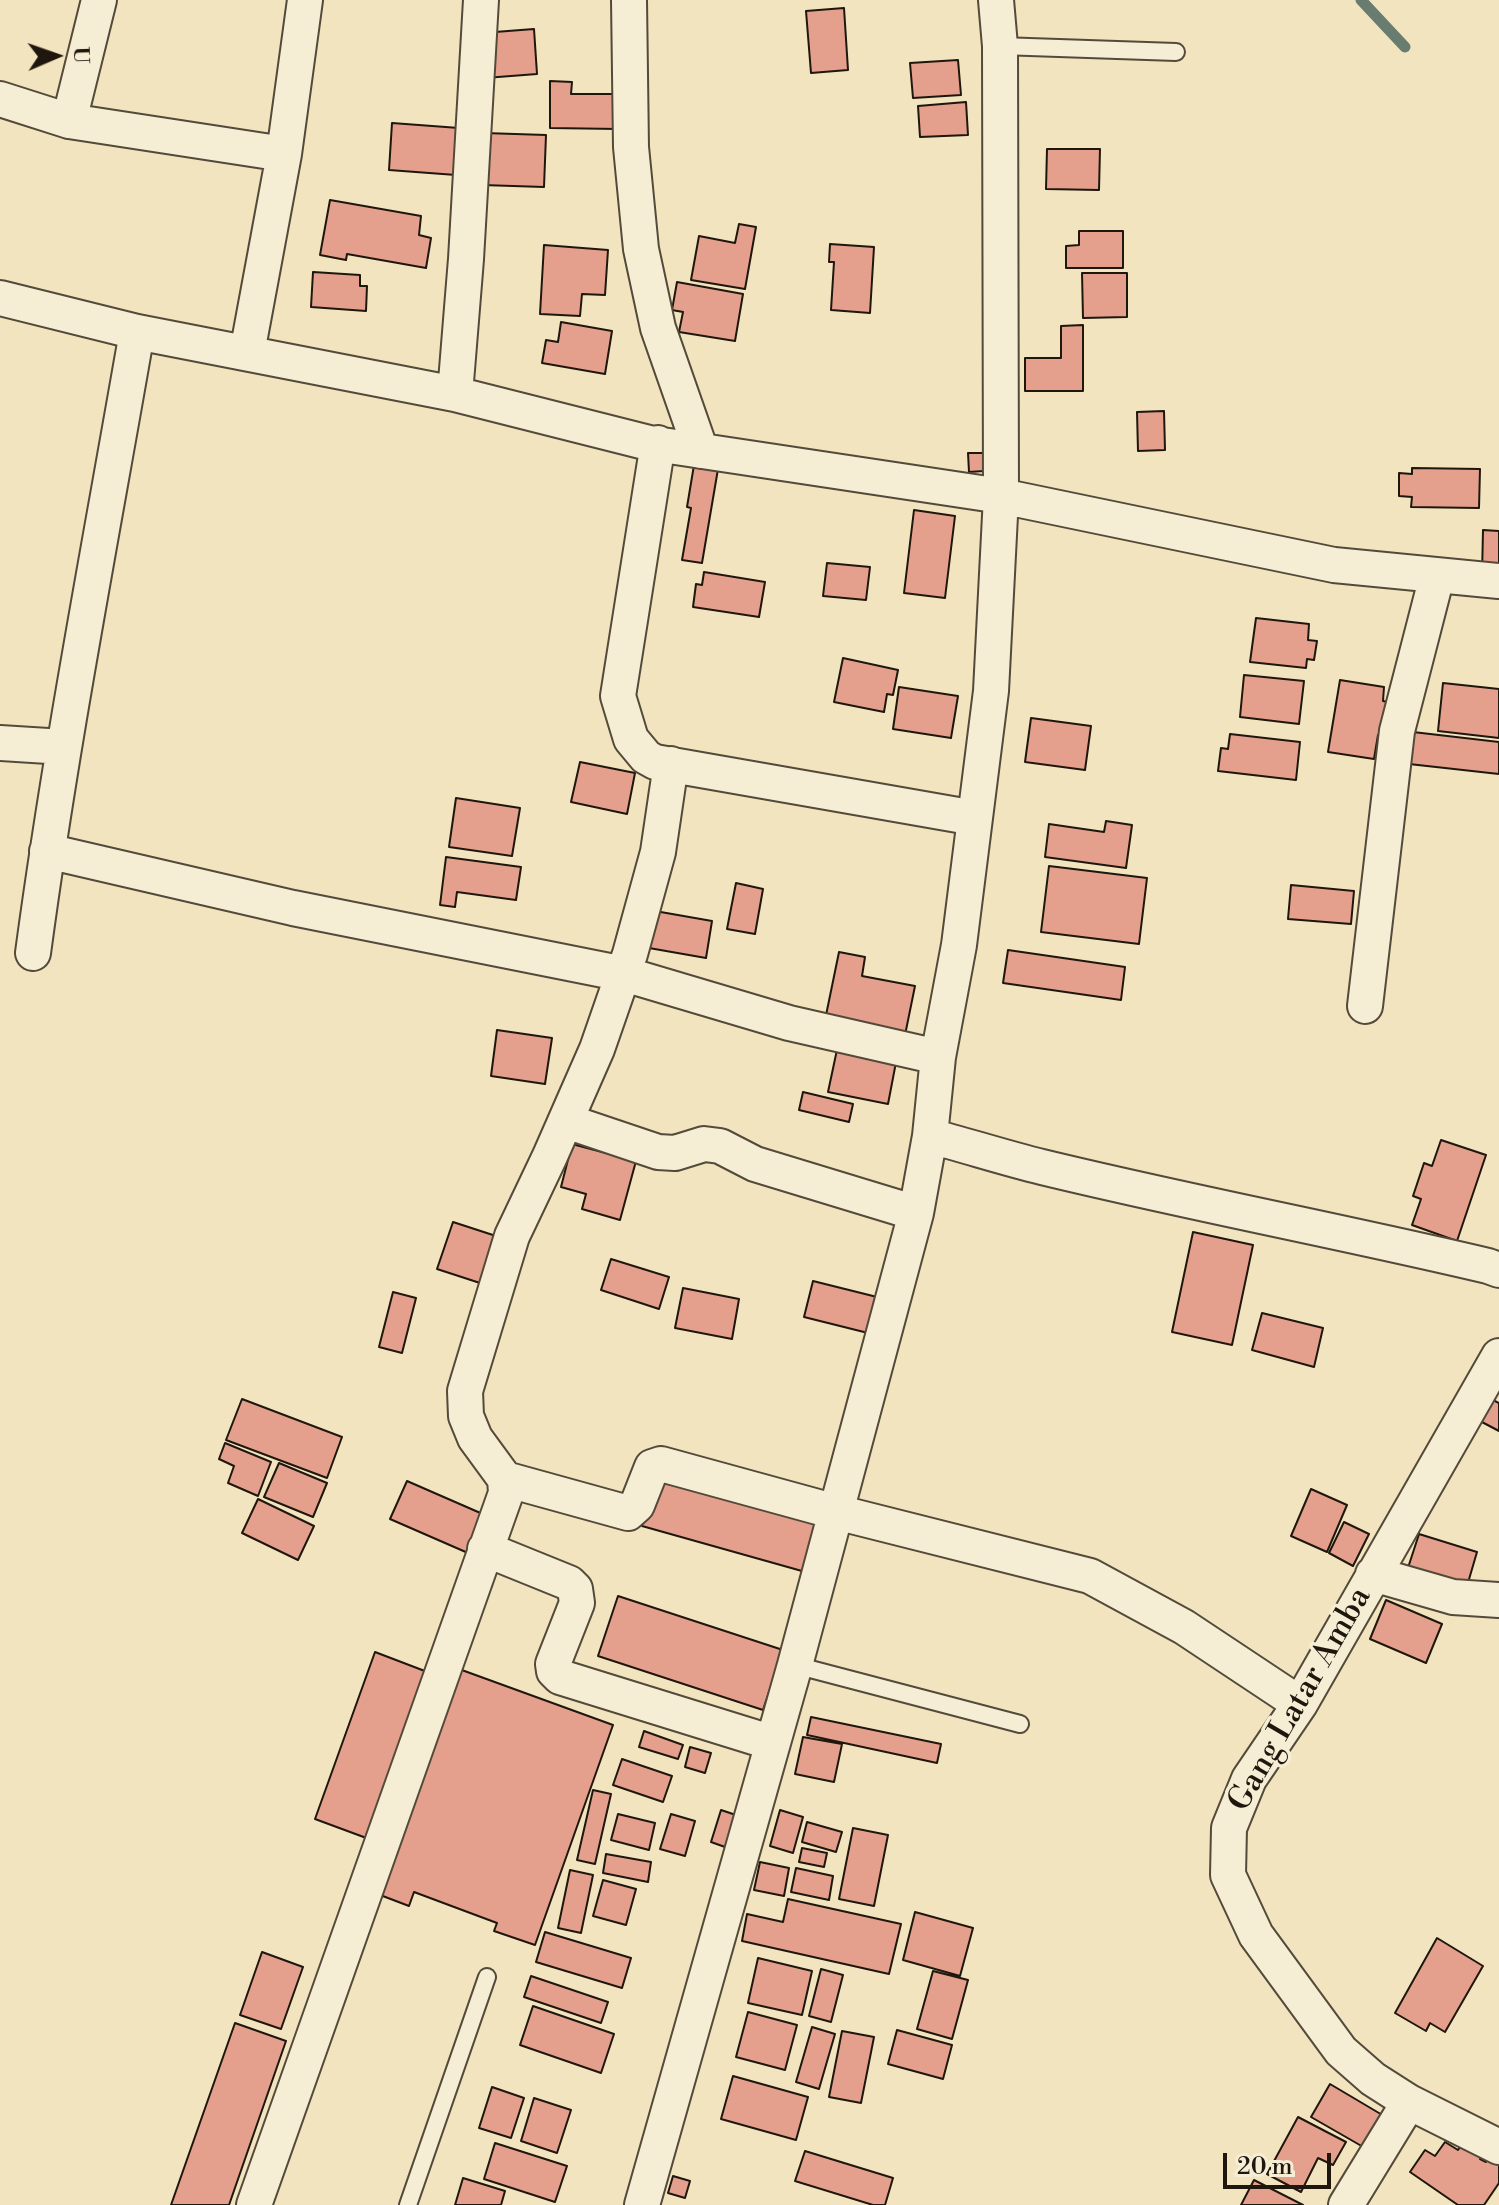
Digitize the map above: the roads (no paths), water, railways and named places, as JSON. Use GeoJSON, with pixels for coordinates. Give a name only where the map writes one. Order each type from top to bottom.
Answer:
{"type":"FeatureCollection","features":[{"type":"Feature","properties":{"kind":"street"},"geometry":{"type":"LineString","coordinates":[[69,121],[99,0]]}},
{"type":"Feature","properties":{"kind":"street"},"geometry":{"type":"LineString","coordinates":[[247,353],[284,154],[305,0]]}},
{"type":"Feature","properties":{"kind":"street"},"geometry":{"type":"LineString","coordinates":[[455,394],[481,0]]}},
{"type":"Feature","properties":{"kind":"street"},"geometry":{"type":"LineString","coordinates":[[629,0],[631,147],[641,249],[658,328],[701,451]]}},
{"type":"Feature","properties":{"kind":"street"},"geometry":{"type":"LineString","coordinates":[[642,2205],[795,1665],[916,1213],[930,1136],[938,1057],[959,945],[991,691],[1001,496],[1000,46],[996,0]]}},
{"type":"Feature","properties":{"kind":"street"},"geometry":{"type":"LineString","coordinates":[[0,99],[69,121],[284,154]]}},
{"type":"Feature","properties":{"kind":"street"},"geometry":{"type":"LineString","coordinates":[[0,298],[137,332],[455,394],[649,443],[1001,496],[1334,565],[1499,581]]}},
{"type":"Feature","properties":{"kind":"street"},"geometry":{"type":"LineString","coordinates":[[33,953],[64,747],[137,332]]}},
{"type":"Feature","properties":{"kind":"street"},"geometry":{"type":"LineString","coordinates":[[658,443],[618,696],[631,739],[646,757],[655,762],[975,818]]}},
{"type":"Feature","properties":{"kind":"street"},"geometry":{"type":"LineString","coordinates":[[1365,1006],[1397,731],[1437,576]]}},
{"type":"Feature","properties":{"kind":"street"},"geometry":{"type":"LineString","coordinates":[[0,743],[64,747]]}},
{"type":"Feature","properties":{"kind":"street"},"geometry":{"type":"LineString","coordinates":[[254,2205],[506,1493],[505,1479],[475,1438],[466,1416],[465,1391],[512,1236],[597,1049],[624,974],[658,852],[671,764]]}},
{"type":"Feature","properties":{"kind":"street"},"geometry":{"type":"LineString","coordinates":[[47,851],[293,908],[624,974],[789,1023],[938,1057]]}},
{"type":"Feature","properties":{"kind":"street"},"geometry":{"type":"LineString","coordinates":[[566,1121],[658,1152],[675,1153],[704,1144],[720,1146],[755,1164],[916,1213]]}},
{"type":"Feature","properties":{"kind":"street"},"geometry":{"type":"LineString","coordinates":[[930,1136],[1040,1166],[1354,1234],[1499,1270]]}},
{"type":"Feature","properties":{"kind":"street","name":"Gang Latar Amba"},"geometry":{"type":"LineString","coordinates":[[1499,1356],[1300,1704],[1249,1779],[1229,1828],[1228,1875],[1256,1935],[1341,2051],[1373,2079],[1409,2102],[1499,2147]]}},
{"type":"Feature","properties":{"kind":"street"},"geometry":{"type":"LineString","coordinates":[[505,1479],[628,1513],[637,1505],[652,1467],[661,1464],[1090,1576],[1184,1627],[1300,1704]]}},
{"type":"Feature","properties":{"kind":"street"},"geometry":{"type":"LineString","coordinates":[[485,1549],[569,1583],[575,1589],[577,1603],[553,1664],[554,1671],[560,1677],[773,1743]]}},
{"type":"Feature","properties":{"kind":"street"},"geometry":{"type":"LineString","coordinates":[[1373,1574],[1453,1597],[1499,1600]]}},
{"type":"Feature","properties":{"kind":"street"},"geometry":{"type":"LineString","coordinates":[[1346,2205],[1409,2102]]}},
{"type":"Feature","properties":{"kind":"lane"},"geometry":{"type":"LineString","coordinates":[[1000,46],[1176,52]]}},
{"type":"Feature","properties":{"kind":"lane"},"geometry":{"type":"LineString","coordinates":[[795,1665],[1020,1724]]}},
{"type":"Feature","properties":{"kind":"lane"},"geometry":{"type":"LineString","coordinates":[[408,2205],[487,1977]]}},
{"type":"Feature","properties":{"kind":"waterway"},"geometry":{"type":"LineString","coordinates":[[1361,0],[1405,47]]}}]}
